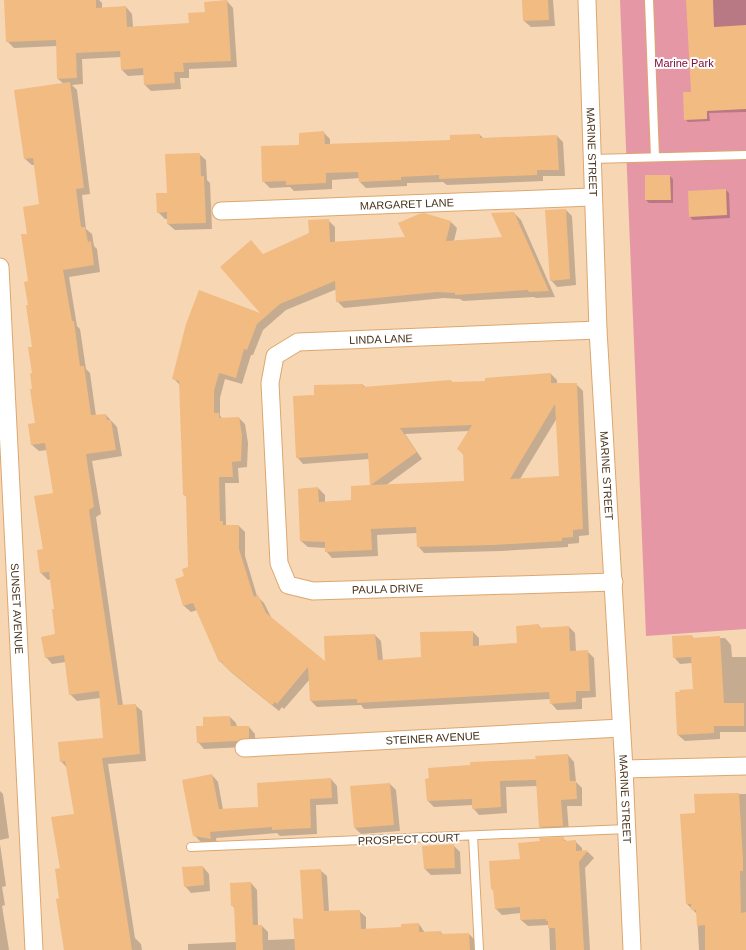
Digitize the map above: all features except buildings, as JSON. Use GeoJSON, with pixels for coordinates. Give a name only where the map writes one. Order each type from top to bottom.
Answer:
{"type":"FeatureCollection","features":[{"type":"Feature","properties":{"kind":"street","name":"MARINE STREET"},"geometry":{"type":"LineString","coordinates":[[587,0],[592,197],[598,330],[614,582],[632,950]]}},
{"type":"Feature","properties":{"kind":"street","name":"MARGARET LANE"},"geometry":{"type":"LineString","coordinates":[[221,211],[592,197]]}},
{"type":"Feature","properties":{"kind":"street","name":"SUNSET AVENUE"},"geometry":{"type":"LineString","coordinates":[[0,267],[34,950]]}},
{"type":"Feature","properties":{"kind":"street","name":"LINDA LANE"},"geometry":{"type":"LineString","coordinates":[[274,462],[270,383],[275,356],[298,342],[598,330]]}},
{"type":"Feature","properties":{"kind":"street","name":"PAULA DRIVE"},"geometry":{"type":"LineString","coordinates":[[274,462],[279,562],[288,585],[313,591],[614,582]]}},
{"type":"Feature","properties":{"kind":"street","name":"STEINER AVENUE"},"geometry":{"type":"LineString","coordinates":[[244,748],[621,728]]}},
{"type":"Feature","properties":{"kind":"street"},"geometry":{"type":"LineString","coordinates":[[624,769],[746,766]]}},
{"type":"Feature","properties":{"kind":"lane"},"geometry":{"type":"LineString","coordinates":[[649,0],[655,157]]}},
{"type":"Feature","properties":{"kind":"lane"},"geometry":{"type":"LineString","coordinates":[[592,159],[746,155]]}},
{"type":"Feature","properties":{"kind":"lane","name":"PROSPECT COURT"},"geometry":{"type":"LineString","coordinates":[[191,847],[627,829]]}},
{"type":"Feature","properties":{"kind":"lane"},"geometry":{"type":"LineString","coordinates":[[473,836],[479,950]]}},
{"type":"Feature","properties":{"kind":"green space","name":"Marine Park"},"geometry":{"type":"Polygon","coordinates":[[[620,0],[746,0],[746,629],[646,636],[620,0]]]}}]}
